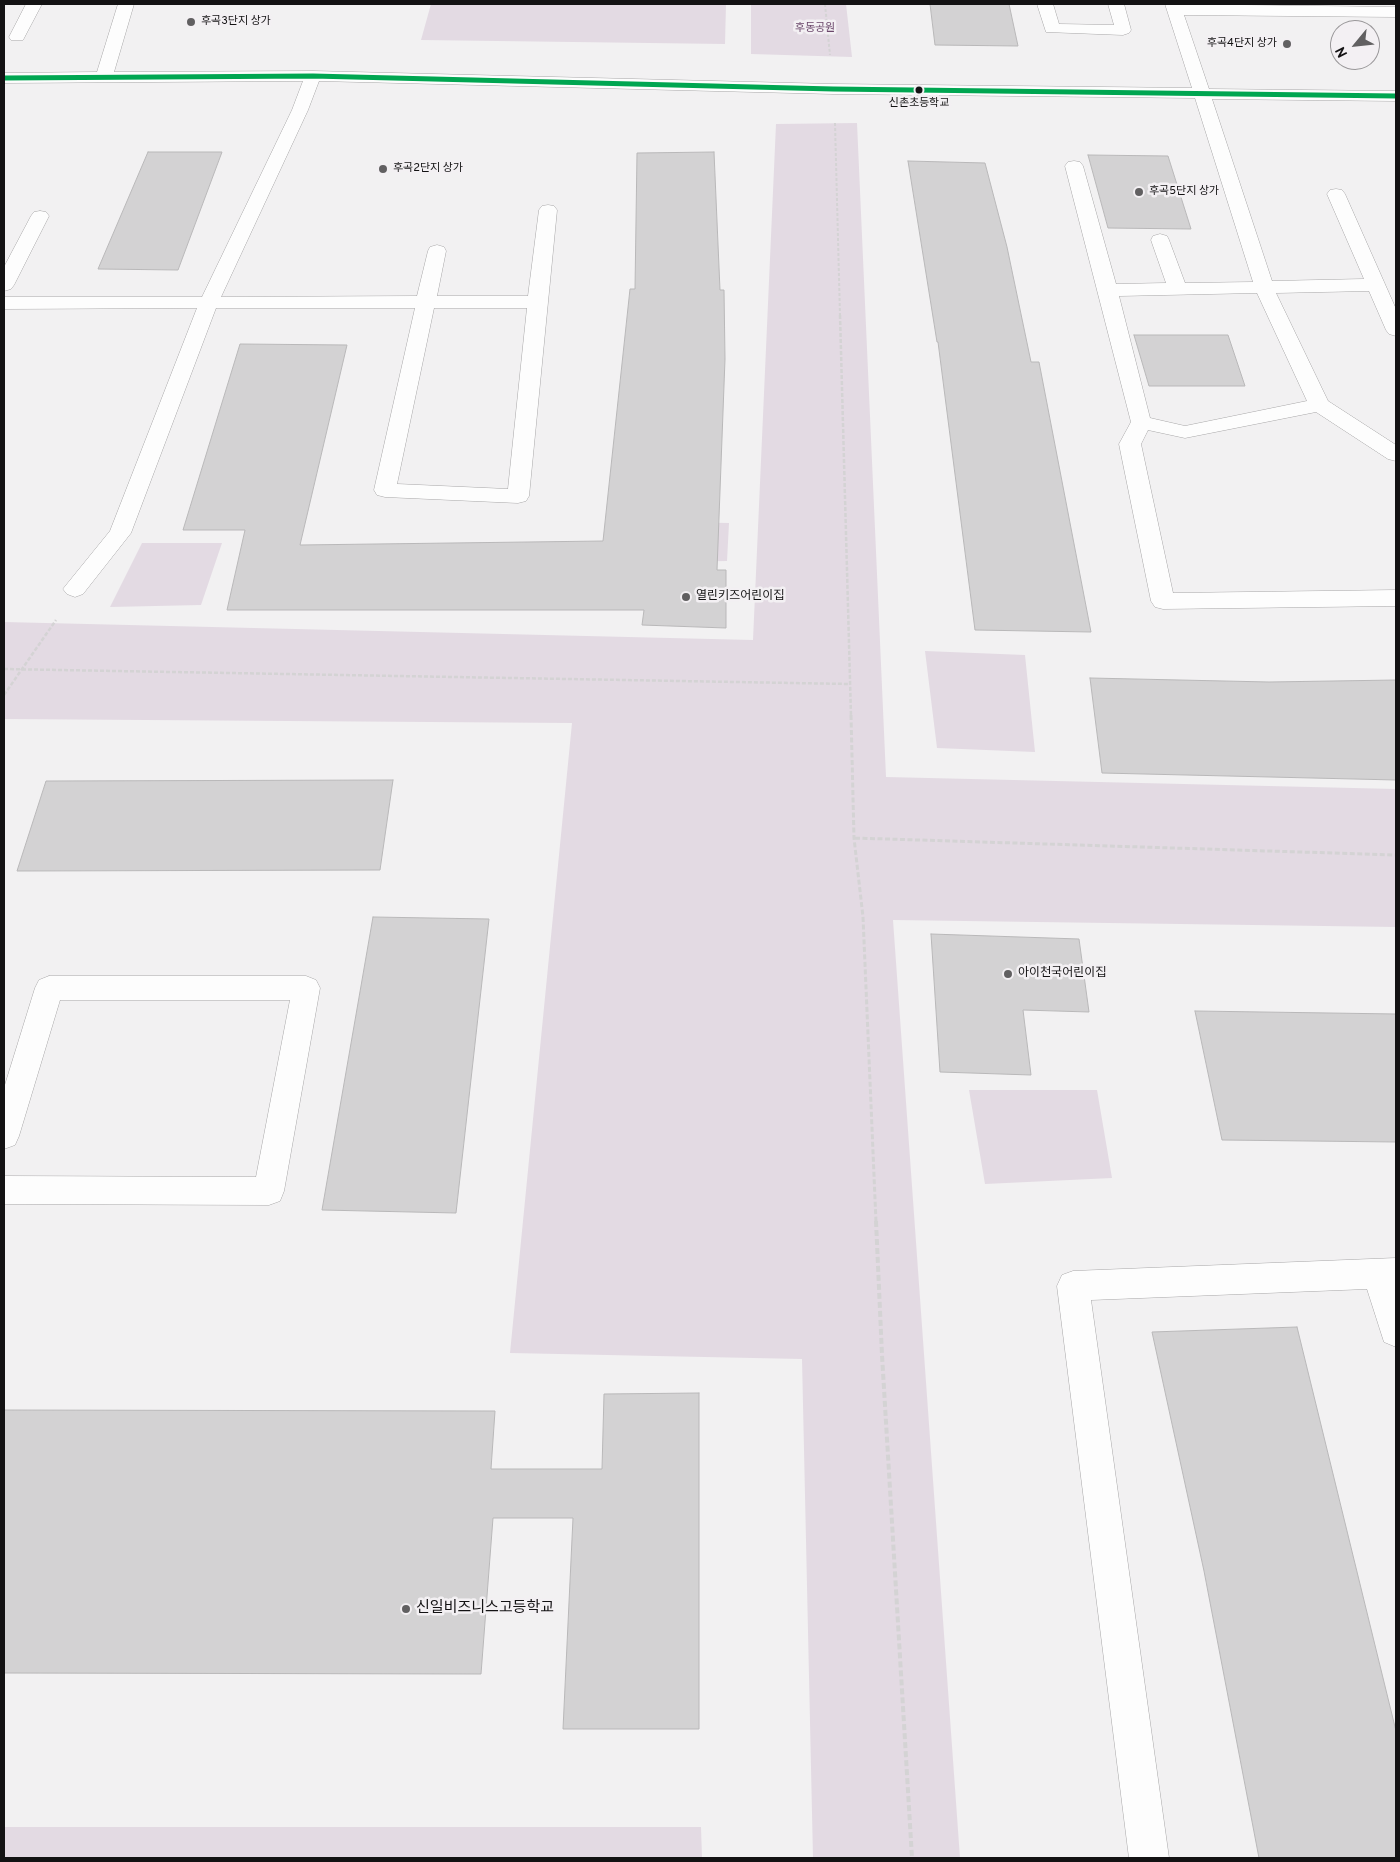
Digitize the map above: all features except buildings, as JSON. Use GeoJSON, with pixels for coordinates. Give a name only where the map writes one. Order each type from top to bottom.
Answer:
{"type":"FeatureCollection","features":[{"type":"Feature","properties":{"kind":"street"},"geometry":{"type":"LineString","coordinates":[[17,37],[34,4]]}},
{"type":"Feature","properties":{"kind":"street"},"geometry":{"type":"LineString","coordinates":[[104,78],[126,4]]}},
{"type":"Feature","properties":{"kind":"street"},"geometry":{"type":"LineString","coordinates":[[1045,4],[1052,29],[1123,30],[1116,4]]}},
{"type":"Feature","properties":{"kind":"street"},"geometry":{"type":"LineString","coordinates":[[1396,12],[1174,7],[1264,287],[1319,405],[1396,454]]}},
{"type":"Feature","properties":{"kind":"street"},"geometry":{"type":"LineString","coordinates":[[75,589],[120,533],[210,302],[300,110],[313,76]]}},
{"type":"Feature","properties":{"kind":"street"},"geometry":{"type":"LineString","coordinates":[[4,78],[313,76],[834,89],[1396,96]]}},
{"type":"Feature","properties":{"kind":"street"},"geometry":{"type":"LineString","coordinates":[[1074,166],[1141,422],[1130,444],[1163,600],[1396,598]]}},
{"type":"Feature","properties":{"kind":"street"},"geometry":{"type":"LineString","coordinates":[[1336,194],[1396,330]]}},
{"type":"Feature","properties":{"kind":"street"},"geometry":{"type":"LineString","coordinates":[[437,251],[424,303],[385,490],[518,496],[548,210]]}},
{"type":"Feature","properties":{"kind":"street"},"geometry":{"type":"LineString","coordinates":[[4,285],[40,216]]}},
{"type":"Feature","properties":{"kind":"street"},"geometry":{"type":"LineString","coordinates":[[1160,240],[1177,288]]}},
{"type":"Feature","properties":{"kind":"street"},"geometry":{"type":"LineString","coordinates":[[1108,290],[1376,285]]}},
{"type":"Feature","properties":{"kind":"street"},"geometry":{"type":"LineString","coordinates":[[4,303],[537,302]]}},
{"type":"Feature","properties":{"kind":"street"},"geometry":{"type":"LineString","coordinates":[[1141,422],[1185,432],[1319,405]]}},
{"type":"Feature","properties":{"kind":"street"},"geometry":{"type":"LineString","coordinates":[[4,1136],[49,988],[306,988],[268,1191],[4,1190]]}},
{"type":"Feature","properties":{"kind":"street"},"geometry":{"type":"LineString","coordinates":[[1149,1858],[1073,1286],[1387,1274],[1396,1331]]}},
{"type":"Feature","properties":{"kind":"path"},"geometry":{"type":"LineString","coordinates":[[825,4],[830,56]]}},
{"type":"Feature","properties":{"kind":"path"},"geometry":{"type":"LineString","coordinates":[[835,114],[854,838],[863,917],[882,1354],[912,1858]]}},
{"type":"Feature","properties":{"kind":"path"},"geometry":{"type":"LineString","coordinates":[[4,696],[75,589]]}},
{"type":"Feature","properties":{"kind":"path"},"geometry":{"type":"LineString","coordinates":[[4,669],[850,684]]}},
{"type":"Feature","properties":{"kind":"path"},"geometry":{"type":"LineString","coordinates":[[854,838],[1396,855]]}},
{"type":"Feature","properties":{"kind":"green space"},"geometry":{"type":"Polygon","coordinates":[[[431,4],[726,4],[725,44],[421,40],[431,4]]]}},
{"type":"Feature","properties":{"kind":"green space","name":"후동공원"},"geometry":{"type":"Polygon","coordinates":[[[751,4],[846,4],[852,57],[751,54],[751,4]]]}},
{"type":"Feature","properties":{"kind":"green space"},"geometry":{"type":"Polygon","coordinates":[[[857,123],[886,777],[1396,789],[1396,927],[893,920],[960,1858],[813,1858],[802,1359],[510,1353],[572,723],[4,719],[4,622],[753,640],[776,124],[857,123]]]}},
{"type":"Feature","properties":{"kind":"green space"},"geometry":{"type":"Polygon","coordinates":[[[674,522],[729,523],[727,561],[671,562],[674,522]]]}},
{"type":"Feature","properties":{"kind":"green space"},"geometry":{"type":"Polygon","coordinates":[[[142,543],[222,543],[201,605],[110,607],[142,543]]]}},
{"type":"Feature","properties":{"kind":"green space"},"geometry":{"type":"Polygon","coordinates":[[[925,651],[1025,655],[1035,752],[937,748],[925,651]]]}},
{"type":"Feature","properties":{"kind":"green space"},"geometry":{"type":"Polygon","coordinates":[[[969,1090],[1097,1090],[1112,1178],[985,1184],[969,1090]]]}},
{"type":"Feature","properties":{"kind":"green space"},"geometry":{"type":"Polygon","coordinates":[[[4,1827],[701,1827],[702,1858],[4,1858],[4,1827]]]}},
{"type":"Feature","properties":{"kind":"transit line"},"geometry":{"type":"LineString","coordinates":[[4,78],[313,76],[833,89],[1396,96]]}},
{"type":"Feature","properties":{"kind":"place","name":"후곡3단지 상가"},"geometry":{"type":"Point","coordinates":[191,22]}},
{"type":"Feature","properties":{"kind":"place","name":"후곡4단지 상가"},"geometry":{"type":"Point","coordinates":[1287,44]}},
{"type":"Feature","properties":{"kind":"place","name":"신촌초등학교"},"geometry":{"type":"Point","coordinates":[919,90]}},
{"type":"Feature","properties":{"kind":"place","name":"후곡2단지 상가"},"geometry":{"type":"Point","coordinates":[383,169]}},
{"type":"Feature","properties":{"kind":"place","name":"후곡5단지 상가"},"geometry":{"type":"Point","coordinates":[1139,192]}},
{"type":"Feature","properties":{"kind":"place","name":"열린키즈어린이집"},"geometry":{"type":"Point","coordinates":[686,597]}},
{"type":"Feature","properties":{"kind":"place","name":"아이천국어린이집"},"geometry":{"type":"Point","coordinates":[1008,974]}},
{"type":"Feature","properties":{"kind":"place","name":"신일비즈니스고등학교"},"geometry":{"type":"Point","coordinates":[406,1609]}}]}
